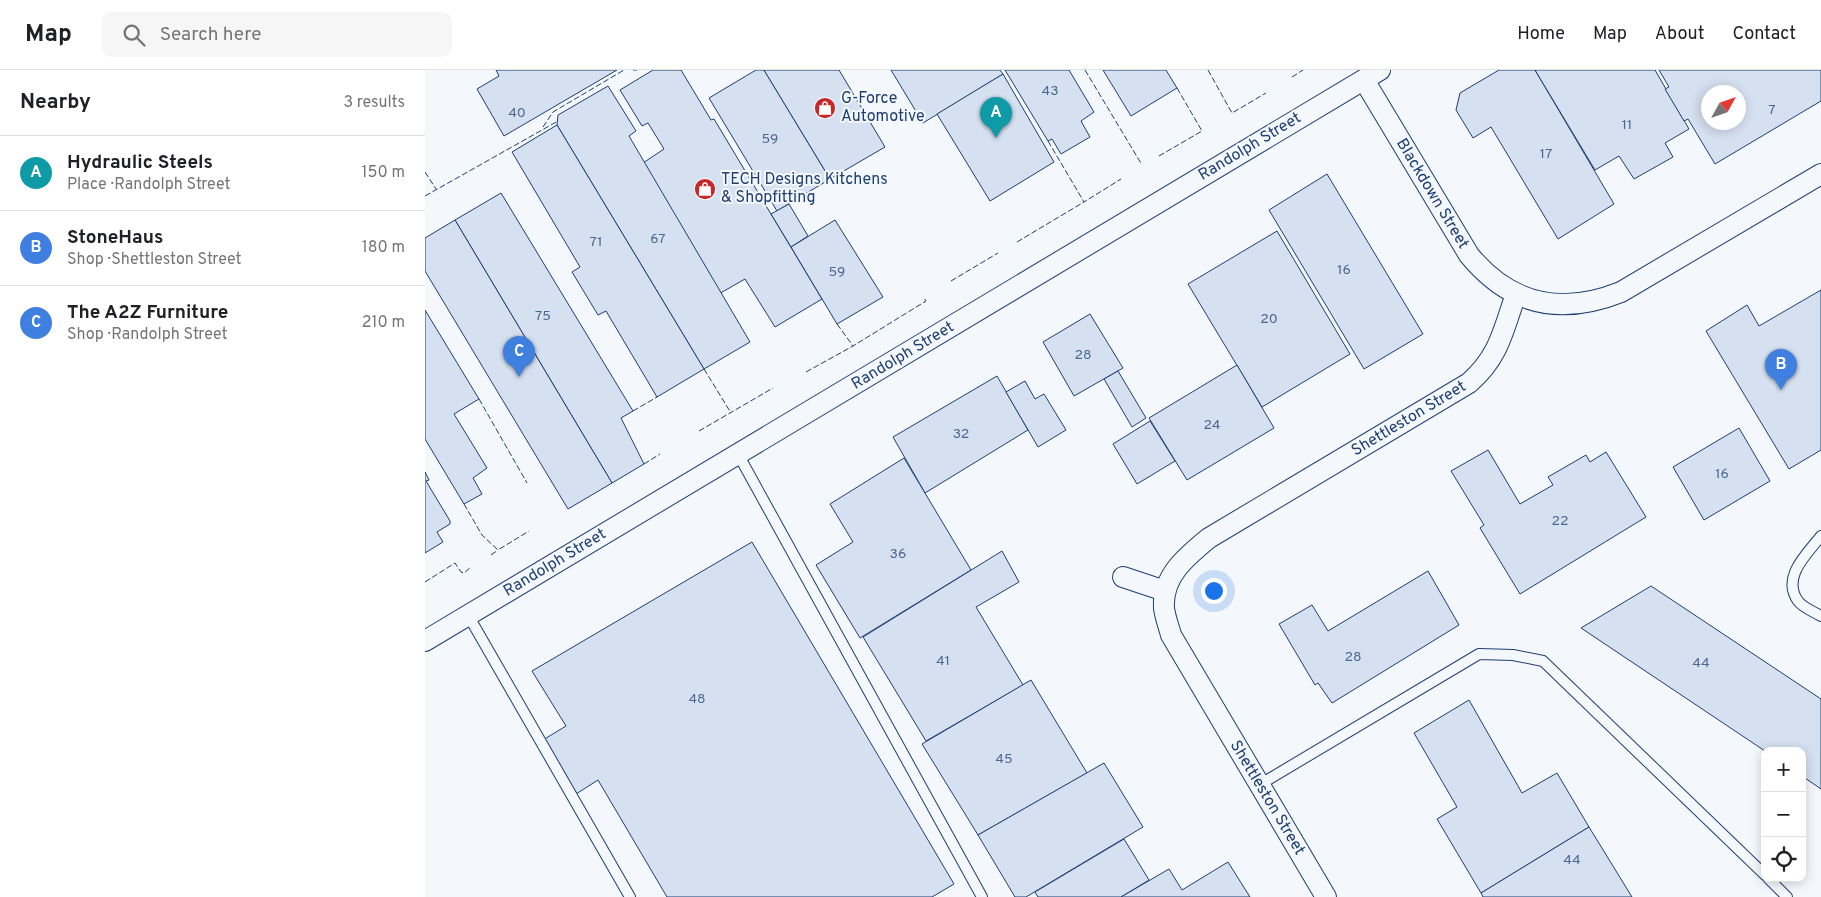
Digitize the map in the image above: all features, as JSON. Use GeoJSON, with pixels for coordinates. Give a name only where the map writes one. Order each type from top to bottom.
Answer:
{"type":"FeatureCollection","features":[{"type":"Feature","properties":{"kind":"street","name":"Blackdown Street"},"geometry":{"type":"LineString","coordinates":[[1372,75],[1469,255],[1482,271],[1497,283],[1516,294]]}},
{"type":"Feature","properties":{"kind":"street","name":"Randolph Street"},"geometry":{"type":"LineString","coordinates":[[425,641],[1372,75]]}},
{"type":"Feature","properties":{"kind":"street"},"geometry":{"type":"LineString","coordinates":[[1516,294],[1533,301],[1550,304],[1576,304],[1601,300],[1644,279],[1821,174]]}},
{"type":"Feature","properties":{"kind":"street","name":"Shettleston Street"},"geometry":{"type":"LineString","coordinates":[[1326,897],[1171,635],[1164,610],[1165,591],[1170,577],[1186,557],[1209,538],[1469,384],[1488,365],[1516,294]]}},
{"type":"Feature","properties":{"kind":"street"},"geometry":{"type":"LineString","coordinates":[[1123,578],[1165,591]]}},
{"type":"Feature","properties":{"kind":"lane"},"geometry":{"type":"LineString","coordinates":[[738,454],[982,897]]}},
{"type":"Feature","properties":{"kind":"lane"},"geometry":{"type":"LineString","coordinates":[[1821,536],[1794,571],[1792,586],[1799,602],[1821,616]]}},
{"type":"Feature","properties":{"kind":"lane"},"geometry":{"type":"LineString","coordinates":[[468,615],[630,897]]}},
{"type":"Feature","properties":{"kind":"lane"},"geometry":{"type":"LineString","coordinates":[[1259,785],[1479,654],[1513,655],[1543,661],[1761,871]]}},
{"type":"Feature","properties":{"kind":"lane"},"geometry":{"type":"LineString","coordinates":[[1772,882],[1787,897]]}},
{"type":"Feature","properties":{"kind":"building"},"geometry":{"type":"Polygon","coordinates":[[[496,70],[617,70],[504,136],[477,89],[499,76],[496,70]]]}},
{"type":"Feature","properties":{"kind":"building","name":"TECH Designs Kitchens & Shopfitting"},"geometry":{"type":"Polygon","coordinates":[[[653,70],[681,70],[711,120],[714,119],[822,299],[775,327],[745,279],[717,295],[640,165],[664,149],[648,123],[642,126],[620,90],[653,70]]]}},
{"type":"Feature","properties":{"kind":"building"},"geometry":{"type":"Polygon","coordinates":[[[756,70],[764,70],[830,179],[777,211],[709,98],[756,70]]]}},
{"type":"Feature","properties":{"kind":"building","name":"G-Force Automotive"},"geometry":{"type":"Polygon","coordinates":[[[764,70],[839,70],[885,147],[830,179],[764,70]]]}},
{"type":"Feature","properties":{"kind":"building"},"geometry":{"type":"Polygon","coordinates":[[[891,70],[1000,70],[1003,74],[923,123],[891,70]]]}},
{"type":"Feature","properties":{"kind":"building"},"geometry":{"type":"Polygon","coordinates":[[[1005,70],[1069,70],[1094,112],[1081,121],[1090,137],[1061,154],[1052,139],[1048,141],[1005,70]]]}},
{"type":"Feature","properties":{"kind":"building"},"geometry":{"type":"Polygon","coordinates":[[[1103,70],[1166,70],[1177,88],[1131,116],[1103,70]]]}},
{"type":"Feature","properties":{"kind":"building"},"geometry":{"type":"Polygon","coordinates":[[[1499,70],[1535,70],[1614,204],[1558,239],[1491,127],[1473,138],[1456,110],[1460,93],[1499,70]]]}},
{"type":"Feature","properties":{"kind":"building"},"geometry":{"type":"Polygon","coordinates":[[[1535,70],[1655,70],[1689,129],[1665,143],[1673,157],[1634,179],[1619,156],[1595,170],[1535,70]]]}},
{"type":"Feature","properties":{"kind":"building"},"geometry":{"type":"Polygon","coordinates":[[[1659,70],[1821,70],[1821,101],[1715,164],[1688,119],[1684,121],[1665,89],[1669,87],[1659,70]]]}},
{"type":"Feature","properties":{"kind":"building"},"geometry":{"type":"Polygon","coordinates":[[[1003,74],[1054,162],[990,201],[937,114],[1003,74]]]}},
{"type":"Feature","properties":{"kind":"building"},"geometry":{"type":"Polygon","coordinates":[[[608,86],[636,131],[629,136],[750,342],[704,369],[557,125],[558,115],[608,86]]]}},
{"type":"Feature","properties":{"kind":"building"},"geometry":{"type":"Polygon","coordinates":[[[557,125],[704,369],[657,397],[606,311],[598,315],[572,272],[580,267],[512,152],[557,125]]]}},
{"type":"Feature","properties":{"kind":"building"},"geometry":{"type":"Polygon","coordinates":[[[1327,174],[1423,334],[1364,369],[1269,210],[1327,174]]]}},
{"type":"Feature","properties":{"kind":"building"},"geometry":{"type":"Polygon","coordinates":[[[501,193],[633,411],[621,418],[644,464],[612,483],[455,220],[501,193]]]}},
{"type":"Feature","properties":{"kind":"building"},"geometry":{"type":"Polygon","coordinates":[[[789,204],[808,236],[791,247],[771,214],[789,204]]]}},
{"type":"Feature","properties":{"kind":"building"},"geometry":{"type":"Polygon","coordinates":[[[455,220],[612,483],[568,509],[425,271],[425,238],[455,220]]]}},
{"type":"Feature","properties":{"kind":"building"},"geometry":{"type":"Polygon","coordinates":[[[835,220],[883,297],[837,324],[791,247],[835,220]]]}},
{"type":"Feature","properties":{"kind":"building"},"geometry":{"type":"Polygon","coordinates":[[[1277,231],[1350,354],[1262,407],[1188,284],[1277,231]]]}},
{"type":"Feature","properties":{"kind":"building"},"geometry":{"type":"Polygon","coordinates":[[[1821,290],[1821,450],[1789,469],[1706,331],[1747,305],[1759,326],[1821,290]]]}},
{"type":"Feature","properties":{"kind":"building"},"geometry":{"type":"Polygon","coordinates":[[[425,310],[479,399],[454,414],[487,468],[473,478],[482,494],[464,504],[425,439],[425,310]]]}},
{"type":"Feature","properties":{"kind":"building"},"geometry":{"type":"Polygon","coordinates":[[[1090,314],[1123,368],[1074,396],[1043,342],[1090,314]]]}},
{"type":"Feature","properties":{"kind":"building"},"geometry":{"type":"Polygon","coordinates":[[[1237,365],[1274,428],[1187,480],[1149,418],[1237,365]]]}},
{"type":"Feature","properties":{"kind":"building"},"geometry":{"type":"Polygon","coordinates":[[[1118,371],[1146,418],[1132,427],[1104,379],[1118,371]]]}},
{"type":"Feature","properties":{"kind":"building"},"geometry":{"type":"Polygon","coordinates":[[[997,376],[1028,430],[925,493],[893,437],[997,376]]]}},
{"type":"Feature","properties":{"kind":"building"},"geometry":{"type":"Polygon","coordinates":[[[1025,381],[1035,399],[1044,394],[1066,430],[1038,447],[1006,392],[1025,381]]]}},
{"type":"Feature","properties":{"kind":"building"},"geometry":{"type":"Polygon","coordinates":[[[1150,421],[1175,461],[1137,484],[1113,444],[1150,421]]]}},
{"type":"Feature","properties":{"kind":"building"},"geometry":{"type":"Polygon","coordinates":[[[1739,428],[1770,481],[1704,520],[1673,467],[1739,428]]]}},
{"type":"Feature","properties":{"kind":"building"},"geometry":{"type":"Polygon","coordinates":[[[1488,450],[1520,504],[1553,485],[1548,477],[1586,455],[1590,462],[1606,452],[1646,517],[1520,594],[1480,528],[1484,525],[1451,471],[1488,450]]]}},
{"type":"Feature","properties":{"kind":"building"},"geometry":{"type":"Polygon","coordinates":[[[904,458],[971,570],[860,638],[816,565],[853,542],[830,504],[904,458]]]}},
{"type":"Feature","properties":{"kind":"building"},"geometry":{"type":"Polygon","coordinates":[[[425,472],[429,480],[426,481],[450,524],[437,532],[443,542],[425,553],[425,472]]]}},
{"type":"Feature","properties":{"kind":"building"},"geometry":{"type":"Polygon","coordinates":[[[752,542],[954,884],[932,897],[667,897],[598,780],[576,794],[543,740],[566,726],[532,671],[752,542]]]}},
{"type":"Feature","properties":{"kind":"building"},"geometry":{"type":"Polygon","coordinates":[[[1002,551],[1019,582],[976,607],[1023,685],[926,741],[863,637],[1002,551]]]}},
{"type":"Feature","properties":{"kind":"building"},"geometry":{"type":"Polygon","coordinates":[[[1428,571],[1459,625],[1332,703],[1318,683],[1315,685],[1279,624],[1312,605],[1328,631],[1428,571]]]}},
{"type":"Feature","properties":{"kind":"building"},"geometry":{"type":"Polygon","coordinates":[[[1651,586],[1821,699],[1821,789],[1806,779],[1806,747],[1761,748],[1581,628],[1651,586]]]}},
{"type":"Feature","properties":{"kind":"building"},"geometry":{"type":"Polygon","coordinates":[[[1031,680],[1087,773],[978,835],[922,744],[1031,680]]]}},
{"type":"Feature","properties":{"kind":"building"},"geometry":{"type":"Polygon","coordinates":[[[1469,700],[1522,793],[1557,773],[1589,827],[1481,893],[1437,819],[1457,807],[1414,733],[1469,700]]]}},
{"type":"Feature","properties":{"kind":"building"},"geometry":{"type":"Polygon","coordinates":[[[1104,763],[1143,827],[1026,897],[1015,897],[978,835],[1104,763]]]}},
{"type":"Feature","properties":{"kind":"building"},"geometry":{"type":"Polygon","coordinates":[[[1589,827],[1632,897],[1483,897],[1481,893],[1589,827]]]}},
{"type":"Feature","properties":{"kind":"building"},"geometry":{"type":"Polygon","coordinates":[[[1124,839],[1149,880],[1121,897],[1038,897],[1035,892],[1124,839]]]}},
{"type":"Feature","properties":{"kind":"building"},"geometry":{"type":"Polygon","coordinates":[[[1228,862],[1250,897],[1121,897],[1169,869],[1182,890],[1228,862]]]}},
{"type":"Feature","properties":{"kind":"fence"},"geometry":{"type":"LineString","coordinates":[[543,127],[553,112],[624,70]]}},
{"type":"Feature","properties":{"kind":"fence"},"geometry":{"type":"LineString","coordinates":[[1085,70],[1142,165]]}},
{"type":"Feature","properties":{"kind":"fence"},"geometry":{"type":"LineString","coordinates":[[1208,70],[1232,113],[1266,93]]}},
{"type":"Feature","properties":{"kind":"fence"},"geometry":{"type":"LineString","coordinates":[[1292,77],[1303,70]]}},
{"type":"Feature","properties":{"kind":"fence"},"geometry":{"type":"LineString","coordinates":[[1159,156],[1202,131],[1177,88]]}},
{"type":"Feature","properties":{"kind":"fence"},"geometry":{"type":"LineString","coordinates":[[425,196],[558,121]]}},
{"type":"Feature","properties":{"kind":"fence"},"geometry":{"type":"LineString","coordinates":[[1048,141],[1084,202],[1121,179]]}},
{"type":"Feature","properties":{"kind":"fence"},"geometry":{"type":"LineString","coordinates":[[425,172],[436,189]]}},
{"type":"Feature","properties":{"kind":"fence"},"geometry":{"type":"LineString","coordinates":[[1017,242],[1084,202]]}},
{"type":"Feature","properties":{"kind":"fence"},"geometry":{"type":"LineString","coordinates":[[951,281],[998,253]]}},
{"type":"Feature","properties":{"kind":"fence"},"geometry":{"type":"LineString","coordinates":[[806,372],[853,346],[926,301],[923,297]]}},
{"type":"Feature","properties":{"kind":"fence"},"geometry":{"type":"LineString","coordinates":[[837,324],[853,346]]}},
{"type":"Feature","properties":{"kind":"fence"},"geometry":{"type":"LineString","coordinates":[[704,369],[731,413]]}},
{"type":"Feature","properties":{"kind":"fence"},"geometry":{"type":"LineString","coordinates":[[699,431],[773,388]]}},
{"type":"Feature","properties":{"kind":"fence"},"geometry":{"type":"LineString","coordinates":[[633,411],[657,397]]}},
{"type":"Feature","properties":{"kind":"fence"},"geometry":{"type":"LineString","coordinates":[[479,399],[527,483]]}},
{"type":"Feature","properties":{"kind":"fence"},"geometry":{"type":"LineString","coordinates":[[644,464],[660,454]]}},
{"type":"Feature","properties":{"kind":"fence"},"geometry":{"type":"LineString","coordinates":[[464,504],[482,535],[498,550],[529,531]]}},
{"type":"Feature","properties":{"kind":"fence"},"geometry":{"type":"LineString","coordinates":[[491,555],[498,550]]}},
{"type":"Feature","properties":{"kind":"fence"},"geometry":{"type":"LineString","coordinates":[[425,582],[455,563],[461,572],[464,573],[471,567]]}},
{"type":"Feature","properties":{"kind":"place","name":"G-Force Automotive"},"geometry":{"type":"Point","coordinates":[825,108]}},
{"type":"Feature","properties":{"kind":"place","name":"Hydraulic Steels"},"geometry":{"type":"Point","coordinates":[996,138]}},
{"type":"Feature","properties":{"kind":"place","name":"TECH Designs Kitchens & Shopfitting"},"geometry":{"type":"Point","coordinates":[705,189]}},
{"type":"Feature","properties":{"kind":"place","name":"The A2Z Furniture"},"geometry":{"type":"Point","coordinates":[519,377]}},
{"type":"Feature","properties":{"kind":"place","name":"StoneHaus"},"geometry":{"type":"Point","coordinates":[1781,390]}}]}
